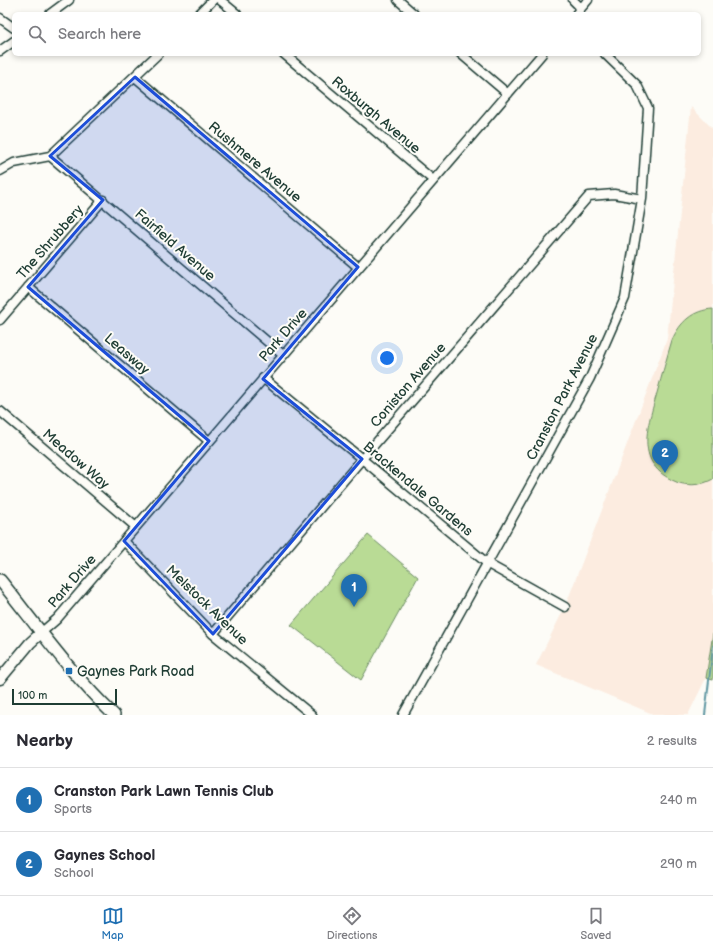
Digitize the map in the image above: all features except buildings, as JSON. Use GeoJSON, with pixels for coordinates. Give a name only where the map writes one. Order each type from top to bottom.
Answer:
{"type":"FeatureCollection","features":[{"type":"Feature","properties":{"kind":"main road"},"geometry":{"type":"LineString","coordinates":[[0,580],[95,698],[114,715]]}},
{"type":"Feature","properties":{"kind":"street"},"geometry":{"type":"LineString","coordinates":[[53,12],[69,0]]}},
{"type":"Feature","properties":{"kind":"street"},"geometry":{"type":"LineString","coordinates":[[201,12],[213,0]]}},
{"type":"Feature","properties":{"kind":"street"},"geometry":{"type":"LineString","coordinates":[[220,0],[235,12]]}},
{"type":"Feature","properties":{"kind":"street"},"geometry":{"type":"LineString","coordinates":[[398,0],[412,12]]}},
{"type":"Feature","properties":{"kind":"street"},"geometry":{"type":"LineString","coordinates":[[573,0],[579,11],[588,0]]}},
{"type":"Feature","properties":{"kind":"street"},"geometry":{"type":"LineString","coordinates":[[0,18],[12,27]]}},
{"type":"Feature","properties":{"kind":"street"},"geometry":{"type":"LineString","coordinates":[[0,51],[12,42]]}},
{"type":"Feature","properties":{"kind":"street"},"geometry":{"type":"LineString","coordinates":[[0,171],[14,163],[50,156],[156,56]]}},
{"type":"Feature","properties":{"kind":"street","name":"Roxburgh Avenue"},"geometry":{"type":"LineString","coordinates":[[286,56],[433,180]]}},
{"type":"Feature","properties":{"kind":"street"},"geometry":{"type":"LineString","coordinates":[[463,56],[508,94]]}},
{"type":"Feature","properties":{"kind":"street","name":"Park Drive"},"geometry":{"type":"LineString","coordinates":[[42,632],[57,619],[540,56]]}},
{"type":"Feature","properties":{"kind":"street","name":"Cranston Park Avenue"},"geometry":{"type":"LineString","coordinates":[[403,715],[590,378],[625,298],[642,199],[648,108],[637,85],[607,56]]}},
{"type":"Feature","properties":{"kind":"street","name":"Rushmere Avenue"},"geometry":{"type":"LineString","coordinates":[[135,77],[358,267]]}},
{"type":"Feature","properties":{"kind":"street","name":"Fairfield Avenue"},"geometry":{"type":"LineString","coordinates":[[50,156],[283,355]]}},
{"type":"Feature","properties":{"kind":"street","name":"Coniston Avenue"},"geometry":{"type":"LineString","coordinates":[[213,634],[589,196],[614,194],[642,199]]}},
{"type":"Feature","properties":{"kind":"street","name":"The Shrubbery"},"geometry":{"type":"LineString","coordinates":[[0,320],[103,200]]}},
{"type":"Feature","properties":{"kind":"street","name":"Leasway"},"geometry":{"type":"LineString","coordinates":[[28,287],[209,441]]}},
{"type":"Feature","properties":{"kind":"street","name":"Brackendale Gardens"},"geometry":{"type":"LineString","coordinates":[[263,378],[488,564],[565,607]]}},
{"type":"Feature","properties":{"kind":"street","name":"Meadow Way"},"geometry":{"type":"LineString","coordinates":[[0,411],[136,527]]}},
{"type":"Feature","properties":{"kind":"street","name":"Melstock Avenue"},"geometry":{"type":"LineString","coordinates":[[124,541],[213,634],[312,715]]}},
{"type":"Feature","properties":{"kind":"street"},"geometry":{"type":"LineString","coordinates":[[0,679],[30,643],[42,632]]}},
{"type":"Feature","properties":{"kind":"highlighted area"},"geometry":{"type":"Polygon","coordinates":[[[135,77],[358,267],[263,379],[362,459],[213,634],[124,541],[209,441],[28,287],[103,200],[50,156],[135,77]]]}},
{"type":"Feature","properties":{"kind":"shaded area"},"geometry":{"type":"Polygon","coordinates":[[[691,107],[713,129],[713,633],[706,678],[688,715],[655,715],[536,665],[565,607],[667,339],[691,107]]]}},
{"type":"Feature","properties":{"kind":"green space"},"geometry":{"type":"Polygon","coordinates":[[[713,309],[713,479],[703,483],[688,485],[672,480],[660,472],[652,463],[648,453],[648,430],[650,417],[668,353],[675,334],[688,318],[699,312],[713,309]]]}},
{"type":"Feature","properties":{"kind":"green space"},"geometry":{"type":"Polygon","coordinates":[[[368,535],[418,577],[361,680],[291,625],[368,535]]]}},
{"type":"Feature","properties":{"kind":"green space"},"geometry":{"type":"Polygon","coordinates":[[[713,633],[713,680],[706,678],[713,633]]]}},
{"type":"Feature","properties":{"kind":"waterway"},"geometry":{"type":"LineString","coordinates":[[705,715],[713,646]]}},
{"type":"Feature","properties":{"kind":"place","name":"Gaynes School"},"geometry":{"type":"Point","coordinates":[665,473]}},
{"type":"Feature","properties":{"kind":"place","name":"Cranston Park Lawn Tennis Club"},"geometry":{"type":"Point","coordinates":[354,607]}},
{"type":"Feature","properties":{"kind":"place","name":"Gaynes Park Road"},"geometry":{"type":"Point","coordinates":[69,671]}}]}
